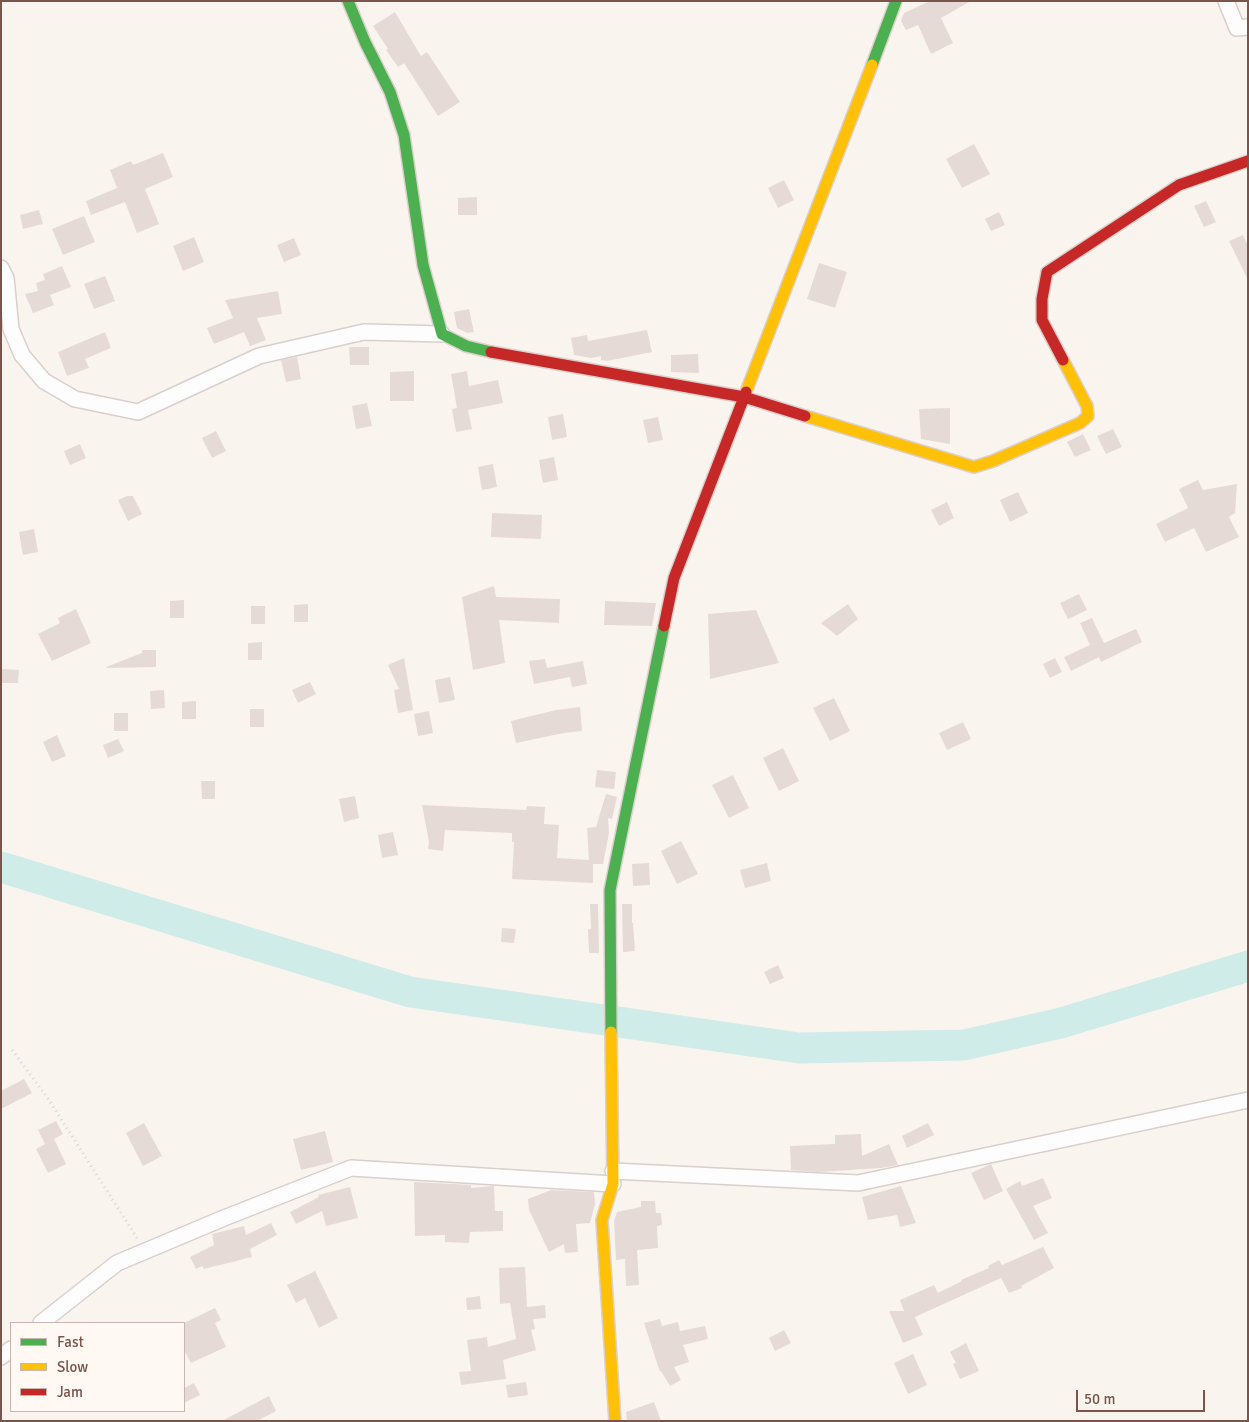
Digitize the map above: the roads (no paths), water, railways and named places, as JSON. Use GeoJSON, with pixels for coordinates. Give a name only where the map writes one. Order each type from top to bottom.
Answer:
{"type":"FeatureCollection","features":[{"type":"Feature","properties":{"kind":"street"},"geometry":{"type":"LineString","coordinates":[[348,1],[365,42],[390,92],[404,135],[424,265],[442,334]]}},
{"type":"Feature","properties":{"kind":"street"},"geometry":{"type":"LineString","coordinates":[[614,1421],[602,1220],[613,1178],[610,890],[674,578],[896,1]]}},
{"type":"Feature","properties":{"kind":"street"},"geometry":{"type":"LineString","coordinates":[[1226,1],[1237,28],[1248,27]]}},
{"type":"Feature","properties":{"kind":"street"},"geometry":{"type":"LineString","coordinates":[[1,268],[6,278],[11,329],[22,355],[44,380],[75,399],[138,412],[259,356],[364,332],[442,334],[466,346],[505,355],[744,397],[974,467],[993,461],[1080,423],[1088,416],[1087,406],[1042,320],[1042,299],[1047,272],[1179,185],[1248,161]]}},
{"type":"Feature","properties":{"kind":"street"},"geometry":{"type":"LineString","coordinates":[[42,1322],[117,1263],[350,1168],[613,1178],[858,1183],[1248,1100]]}},
{"type":"Feature","properties":{"kind":"waterway"},"geometry":{"type":"LineString","coordinates":[[1,867],[410,992],[799,1048],[964,1045],[1061,1023],[1248,966]]}}]}
